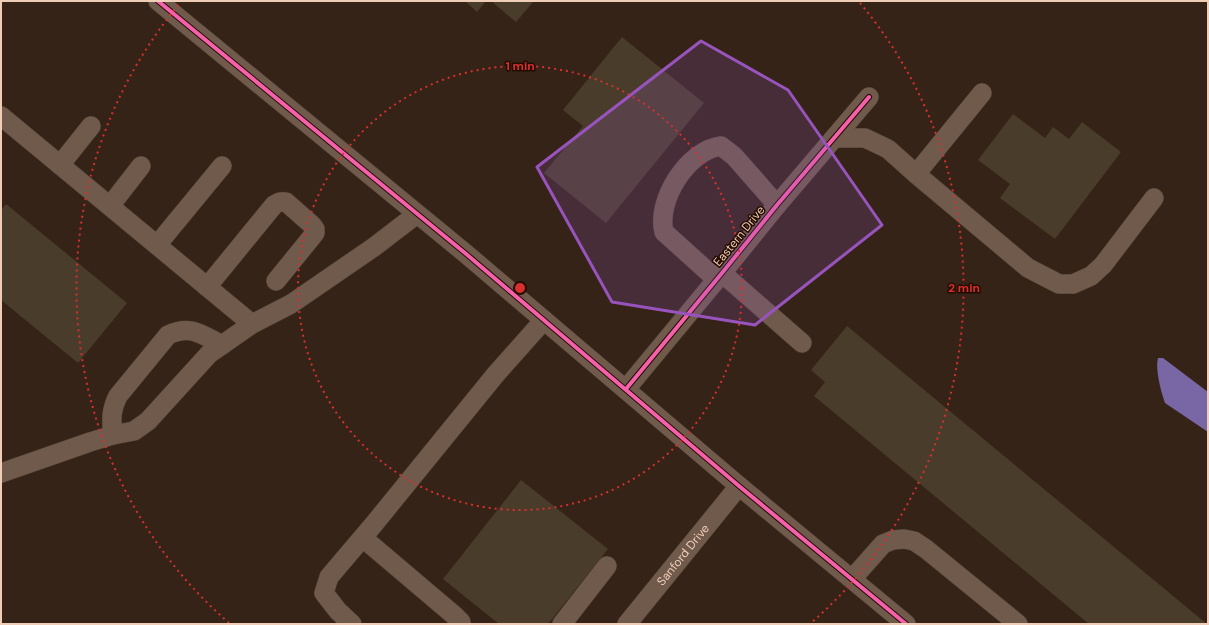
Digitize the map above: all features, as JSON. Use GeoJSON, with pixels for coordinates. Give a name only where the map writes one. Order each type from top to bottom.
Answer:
{"type":"FeatureCollection","features":[{"type":"Feature","properties":{"kind":"street"},"geometry":{"type":"LineString","coordinates":[[158,1],[417,214],[739,486],[906,624]]}},
{"type":"Feature","properties":{"kind":"street"},"geometry":{"type":"LineString","coordinates":[[916,174],[982,93]]}},
{"type":"Feature","properties":{"kind":"street","name":"Eastern Drive"},"geometry":{"type":"LineString","coordinates":[[626,389],[777,205],[869,97]]}},
{"type":"Feature","properties":{"kind":"street"},"geometry":{"type":"LineString","coordinates":[[1,116],[252,324]]}},
{"type":"Feature","properties":{"kind":"street"},"geometry":{"type":"LineString","coordinates":[[60,165],[91,126]]}},
{"type":"Feature","properties":{"kind":"street"},"geometry":{"type":"LineString","coordinates":[[834,138],[865,138],[888,149],[1028,268],[1059,284],[1073,284],[1091,276],[1103,265],[1154,198]]}},
{"type":"Feature","properties":{"kind":"street"},"geometry":{"type":"LineString","coordinates":[[777,205],[734,156],[721,146],[713,147],[700,153],[689,163],[674,184],[662,214],[662,224],[664,232],[802,343]]}},
{"type":"Feature","properties":{"kind":"street"},"geometry":{"type":"LineString","coordinates":[[110,206],[141,166]]}},
{"type":"Feature","properties":{"kind":"street"},"geometry":{"type":"LineString","coordinates":[[157,245],[222,166]]}},
{"type":"Feature","properties":{"kind":"street"},"geometry":{"type":"LineString","coordinates":[[206,287],[274,205],[282,201],[286,202],[312,225],[315,229],[315,233],[276,281]]}},
{"type":"Feature","properties":{"kind":"street"},"geometry":{"type":"LineString","coordinates":[[1,473],[113,435],[134,431],[148,421],[209,354],[252,324],[291,304],[374,247],[417,214]]}},
{"type":"Feature","properties":{"kind":"street"},"geometry":{"type":"LineString","coordinates":[[352,624],[338,611],[324,593],[329,577],[363,538],[496,374],[544,320]]}},
{"type":"Feature","properties":{"kind":"street"},"geometry":{"type":"LineString","coordinates":[[113,435],[111,418],[112,406],[118,396],[168,335],[186,330],[195,332],[222,345]]}},
{"type":"Feature","properties":{"kind":"street","name":"Sanford Drive"},"geometry":{"type":"LineString","coordinates":[[627,624],[739,486]]}},
{"type":"Feature","properties":{"kind":"street"},"geometry":{"type":"LineString","coordinates":[[363,538],[455,616],[460,624]]}},
{"type":"Feature","properties":{"kind":"street"},"geometry":{"type":"LineString","coordinates":[[852,579],[883,544],[893,540],[904,539],[914,541],[926,548],[1018,624]]}},
{"type":"Feature","properties":{"kind":"street"},"geometry":{"type":"LineString","coordinates":[[562,624],[607,566]]}},
{"type":"Feature","properties":{"kind":"highlighted area"},"geometry":{"type":"Polygon","coordinates":[[[701,41],[788,90],[882,225],[755,325],[612,302],[537,167],[701,41]]]}},
{"type":"Feature","properties":{"kind":"shaded area"},"geometry":{"type":"Polygon","coordinates":[[[1158,358],[1163,358],[1208,392],[1208,432],[1165,403],[1160,387],[1157,363],[1158,358]]]}},
{"type":"Feature","properties":{"kind":"building"},"geometry":{"type":"Polygon","coordinates":[[[465,1],[486,1],[477,12],[465,1]]]}},
{"type":"Feature","properties":{"kind":"building"},"geometry":{"type":"Polygon","coordinates":[[[491,1],[534,1],[516,22],[491,1]]]}},
{"type":"Feature","properties":{"kind":"building"},"geometry":{"type":"Polygon","coordinates":[[[622,37],[704,103],[606,223],[544,173],[583,126],[563,110],[622,37]]]}},
{"type":"Feature","properties":{"kind":"building"},"geometry":{"type":"Polygon","coordinates":[[[1013,114],[1045,138],[1053,127],[1069,139],[1082,122],[1121,152],[1055,239],[1000,198],[1010,184],[978,160],[1013,114]]]}},
{"type":"Feature","properties":{"kind":"building"},"geometry":{"type":"Polygon","coordinates":[[[6,204],[127,303],[78,363],[1,300],[1,210],[6,204]]]}},
{"type":"Feature","properties":{"kind":"building"},"geometry":{"type":"Polygon","coordinates":[[[847,326],[1207,624],[1089,624],[814,396],[825,382],[811,370],[847,326]]]}},
{"type":"Feature","properties":{"kind":"building"},"geometry":{"type":"Polygon","coordinates":[[[521,480],[608,549],[548,624],[499,624],[443,579],[521,480]]]}},
{"type":"Feature","properties":{"kind":"cycle path"},"geometry":{"type":"LineString","coordinates":[[158,1],[465,253],[739,486],[906,624]]}},
{"type":"Feature","properties":{"kind":"cycle path"},"geometry":{"type":"LineString","coordinates":[[626,389],[777,205],[869,97]]}}]}
